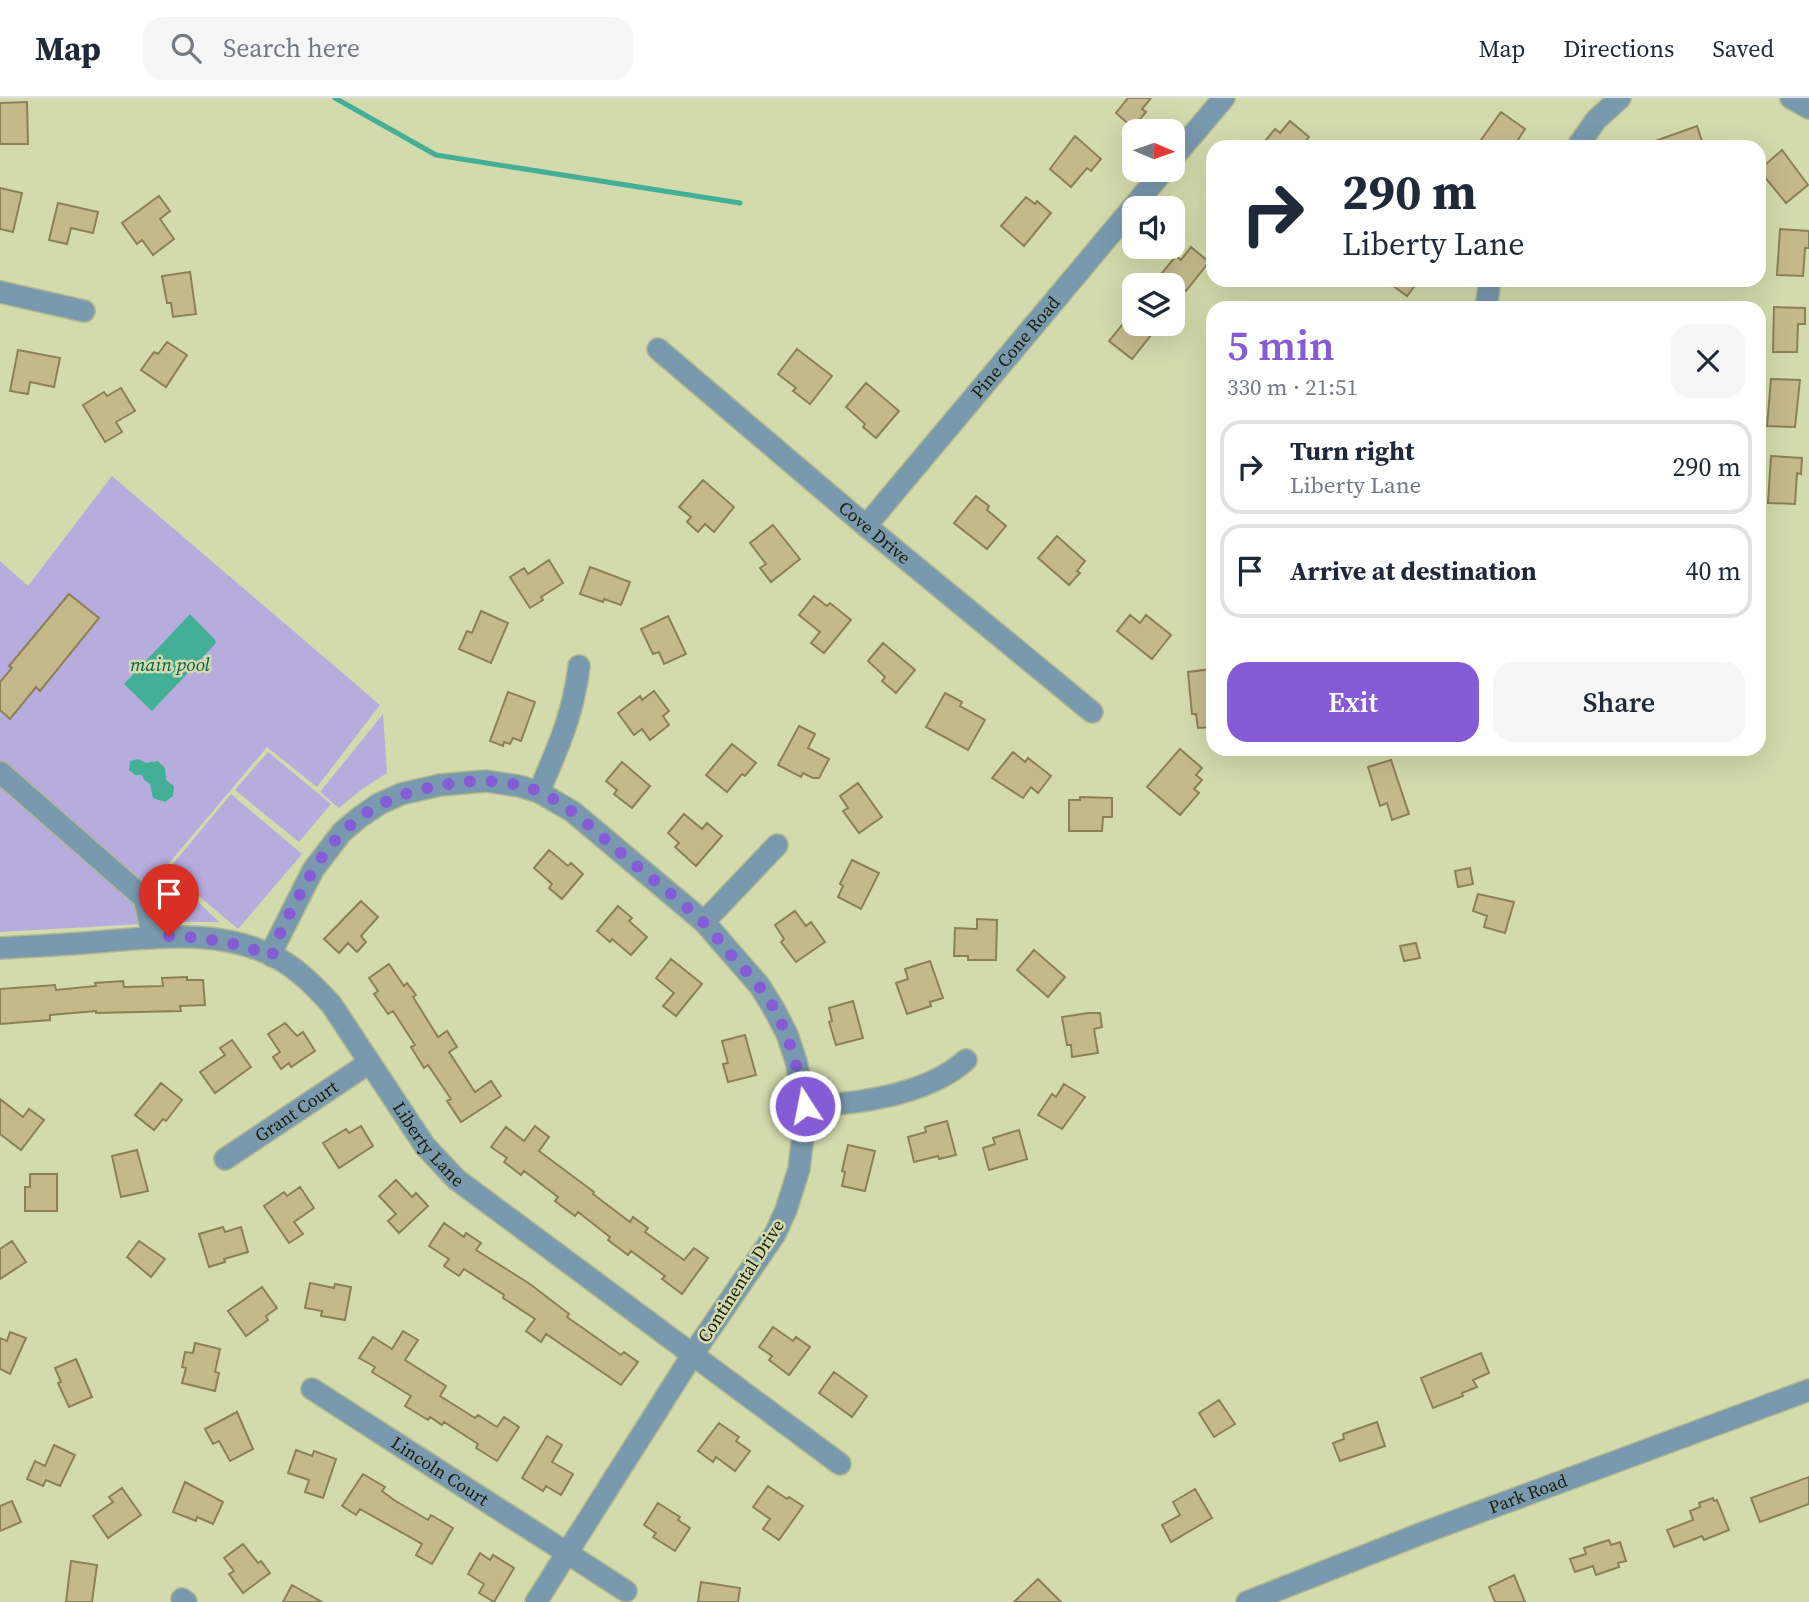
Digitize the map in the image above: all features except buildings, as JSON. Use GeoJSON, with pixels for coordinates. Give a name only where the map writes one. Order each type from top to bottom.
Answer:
{"type":"FeatureCollection","features":[{"type":"Feature","properties":{"kind":"street"},"geometry":{"type":"LineString","coordinates":[[1185,144],[1224,98]]}},
{"type":"Feature","properties":{"kind":"street"},"geometry":{"type":"LineString","coordinates":[[1582,140],[1596,120],[1620,98]]}},
{"type":"Feature","properties":{"kind":"street"},"geometry":{"type":"LineString","coordinates":[[1791,98],[1809,108]]}},
{"type":"Feature","properties":{"kind":"street","name":"Pine Cone Road"},"geometry":{"type":"LineString","coordinates":[[866,526],[1154,182]]}},
{"type":"Feature","properties":{"kind":"street"},"geometry":{"type":"LineString","coordinates":[[0,292],[84,311]]}},
{"type":"Feature","properties":{"kind":"street","name":"Cove Drive"},"geometry":{"type":"LineString","coordinates":[[658,349],[866,526],[1092,712]]}},
{"type":"Feature","properties":{"kind":"street"},"geometry":{"type":"LineString","coordinates":[[539,792],[570,719],[579,666]]}},
{"type":"Feature","properties":{"kind":"street"},"geometry":{"type":"LineString","coordinates":[[0,772],[144,898],[153,937]]}},
{"type":"Feature","properties":{"kind":"street","name":"Continental Drive"},"geometry":{"type":"LineString","coordinates":[[272,956],[295,904],[326,850],[351,824],[379,804],[401,794],[463,782],[486,781],[519,786],[539,792],[573,812],[704,922],[759,985],[774,1009],[793,1052],[805,1106],[805,1132],[799,1169],[775,1234],[693,1354],[536,1602]]}},
{"type":"Feature","properties":{"kind":"street"},"geometry":{"type":"LineString","coordinates":[[704,922],[777,845]]}},
{"type":"Feature","properties":{"kind":"street","name":"Liberty Lane"},"geometry":{"type":"LineString","coordinates":[[0,948],[153,937],[201,937],[229,942],[272,956],[297,971],[331,1004],[425,1146],[456,1179],[840,1464]]}},
{"type":"Feature","properties":{"kind":"street"},"geometry":{"type":"LineString","coordinates":[[805,1106],[861,1102],[904,1091],[940,1079],[966,1060]]}},
{"type":"Feature","properties":{"kind":"street","name":"Grant Court"},"geometry":{"type":"LineString","coordinates":[[225,1159],[369,1063]]}},
{"type":"Feature","properties":{"kind":"street","name":"Lincoln Court"},"geometry":{"type":"LineString","coordinates":[[313,1389],[626,1591]]}},
{"type":"Feature","properties":{"kind":"street","name":"Park Road"},"geometry":{"type":"LineString","coordinates":[[1247,1602],[1420,1534],[1809,1390]]}},
{"type":"Feature","properties":{"kind":"shaded area"},"geometry":{"type":"Polygon","coordinates":[[[112,476],[380,705],[317,787],[267,747],[164,869],[219,922],[0,932],[0,561],[28,586],[112,476]]]}},
{"type":"Feature","properties":{"kind":"shaded area"},"geometry":{"type":"Polygon","coordinates":[[[383,714],[387,773],[339,808],[320,792],[383,714]]]}},
{"type":"Feature","properties":{"kind":"shaded area"},"geometry":{"type":"Polygon","coordinates":[[[268,752],[331,804],[299,842],[235,790],[268,752]]]}},
{"type":"Feature","properties":{"kind":"shaded area"},"geometry":{"type":"Polygon","coordinates":[[[231,794],[302,854],[238,929],[168,870],[231,794]]]}},
{"type":"Feature","properties":{"kind":"water","name":"main pool"},"geometry":{"type":"Polygon","coordinates":[[[190,614],[216,643],[152,711],[124,684],[190,614]]]}},
{"type":"Feature","properties":{"kind":"water"},"geometry":{"type":"Polygon","coordinates":[[[138,759],[146,763],[158,761],[165,768],[166,780],[174,786],[173,796],[165,802],[153,798],[150,784],[142,775],[135,775],[129,770],[130,761],[138,759]]]}},
{"type":"Feature","properties":{"kind":"waterway"},"geometry":{"type":"LineString","coordinates":[[335,98],[436,155],[740,203]]}},
{"type":"Feature","properties":{"kind":"route"},"geometry":{"type":"LineString","coordinates":[[169,936],[201,937],[229,942],[272,956],[313,870],[326,850],[360,817],[401,794],[440,785],[486,781],[519,786],[539,792],[573,812],[704,922],[759,985],[774,1009],[787,1034],[796,1061],[805,1106]]}}]}
